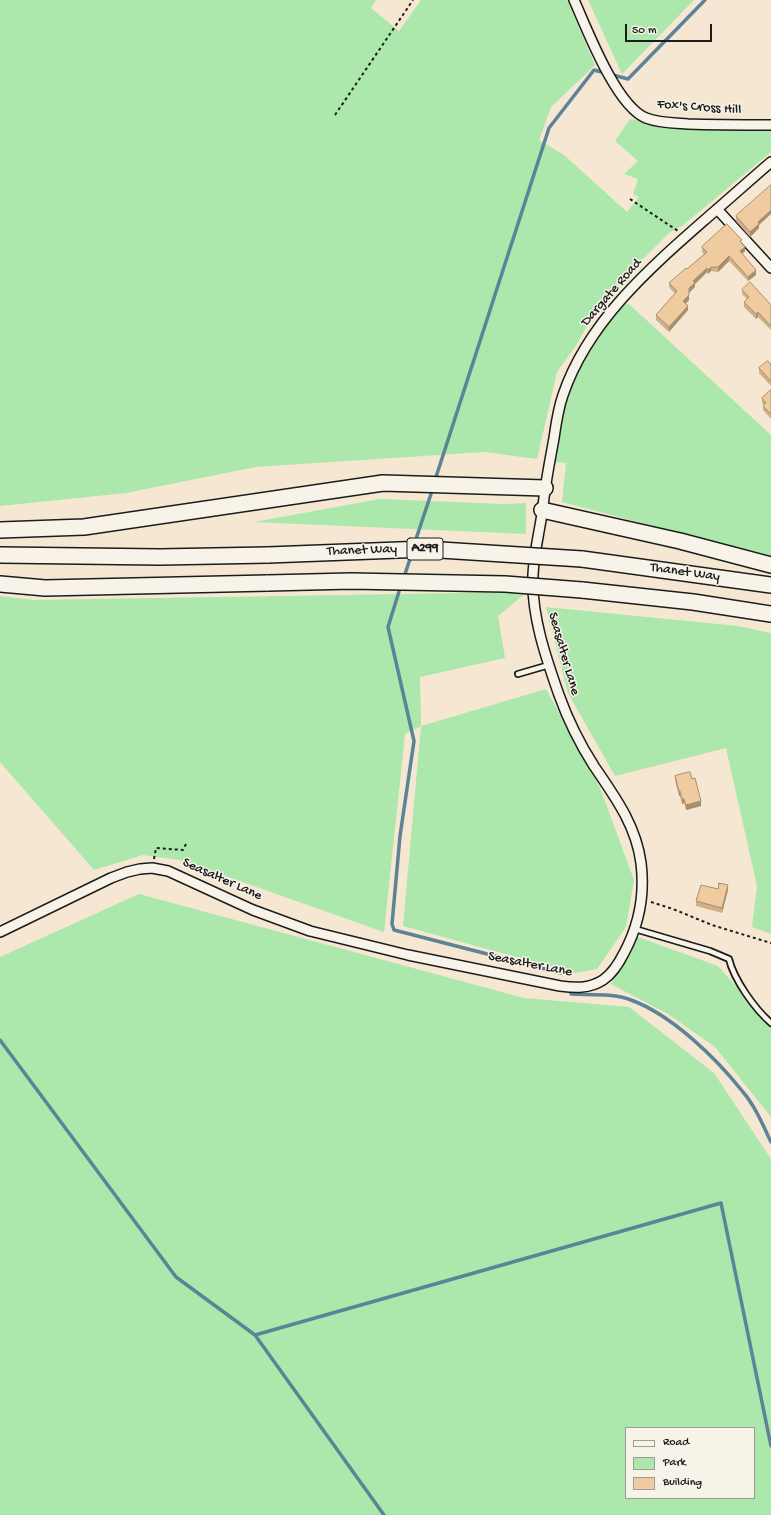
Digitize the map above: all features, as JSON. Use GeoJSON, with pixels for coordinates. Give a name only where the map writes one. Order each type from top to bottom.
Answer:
{"type":"FeatureCollection","features":[{"type":"Feature","properties":{"kind":"highway"},"geometry":{"type":"LineString","coordinates":[[0,530],[84,527],[383,483],[545,488]]}},
{"type":"Feature","properties":{"kind":"highway"},"geometry":{"type":"LineString","coordinates":[[542,510],[680,541],[771,565]]}},
{"type":"Feature","properties":{"kind":"highway","name":"Thanet Way"},"geometry":{"type":"LineString","coordinates":[[0,555],[160,557],[268,555],[426,549],[582,559],[771,585]]}},
{"type":"Feature","properties":{"kind":"highway","name":"Thanet Way"},"geometry":{"type":"LineString","coordinates":[[0,584],[45,588],[351,582],[505,584],[582,590],[693,602],[771,614]]}},
{"type":"Feature","properties":{"kind":"street","name":"Fox's Cross Hill"},"geometry":{"type":"LineString","coordinates":[[574,0],[605,66],[624,100],[635,111],[646,118],[661,122],[771,125]]}},
{"type":"Feature","properties":{"kind":"street","name":"Dargate Road"},"geometry":{"type":"LineString","coordinates":[[542,510],[559,410],[569,379],[584,349],[599,325],[646,273],[771,162]]}},
{"type":"Feature","properties":{"kind":"street"},"geometry":{"type":"LineString","coordinates":[[717,209],[771,268]]}},
{"type":"Feature","properties":{"kind":"street","name":"Seasalter Lane"},"geometry":{"type":"LineString","coordinates":[[0,932],[111,878],[127,872],[152,868],[168,871],[253,910],[310,931],[408,955],[560,986],[581,988],[587,987],[606,978],[620,961],[635,929],[642,900],[641,863],[632,829],[618,801],[593,764],[578,737],[560,697],[549,665],[534,604],[533,577],[536,542],[542,510]]}},
{"type":"Feature","properties":{"kind":"lane"},"geometry":{"type":"LineString","coordinates":[[518,674],[549,665]]}},
{"type":"Feature","properties":{"kind":"lane"},"geometry":{"type":"LineString","coordinates":[[635,929],[710,951],[729,959],[731,968],[750,999],[760,1013],[771,1023]]}},
{"type":"Feature","properties":{"kind":"path"},"geometry":{"type":"LineString","coordinates":[[335,115],[413,0]]}},
{"type":"Feature","properties":{"kind":"path"},"geometry":{"type":"LineString","coordinates":[[630,199],[686,236]]}},
{"type":"Feature","properties":{"kind":"path"},"geometry":{"type":"LineString","coordinates":[[152,868],[156,848],[183,850],[186,844]]}},
{"type":"Feature","properties":{"kind":"path"},"geometry":{"type":"LineString","coordinates":[[642,900],[666,907],[712,925],[771,943]]}},
{"type":"Feature","properties":{"kind":"green space"},"geometry":{"type":"Polygon","coordinates":[[[0,0],[376,0],[371,8],[399,31],[421,0],[567,0],[595,65],[551,107],[539,140],[564,155],[627,212],[639,197],[633,194],[638,179],[624,174],[638,161],[615,141],[630,119],[674,126],[771,131],[771,152],[682,226],[669,233],[636,266],[588,324],[577,344],[557,372],[537,459],[484,452],[256,467],[126,493],[0,506],[0,0]]]}},
{"type":"Feature","properties":{"kind":"green space"},"geometry":{"type":"Polygon","coordinates":[[[588,0],[694,0],[622,74],[588,0]]]}},
{"type":"Feature","properties":{"kind":"green space"},"geometry":{"type":"Polygon","coordinates":[[[624,303],[629,304],[771,435],[771,557],[562,502],[566,463],[555,462],[563,416],[569,394],[577,372],[587,354],[624,303]]]}},
{"type":"Feature","properties":{"kind":"green space"},"geometry":{"type":"Polygon","coordinates":[[[380,499],[504,504],[526,503],[526,534],[254,522],[380,499]]]}},
{"type":"Feature","properties":{"kind":"green space"},"geometry":{"type":"Polygon","coordinates":[[[527,592],[498,616],[505,658],[420,677],[421,726],[405,734],[384,932],[180,860],[143,855],[94,870],[0,762],[0,596],[33,600],[527,592]]]}},
{"type":"Feature","properties":{"kind":"green space"},"geometry":{"type":"Polygon","coordinates":[[[546,607],[738,626],[771,633],[771,934],[752,927],[757,886],[726,748],[615,776],[568,693],[546,607]]]}},
{"type":"Feature","properties":{"kind":"green space"},"geometry":{"type":"Polygon","coordinates":[[[546,689],[600,788],[634,880],[626,927],[597,969],[575,973],[403,926],[421,726],[546,689]]]}},
{"type":"Feature","properties":{"kind":"green space"},"geometry":{"type":"Polygon","coordinates":[[[139,894],[524,998],[629,1007],[714,1073],[771,1159],[771,1515],[0,1515],[0,957],[139,894]]]}},
{"type":"Feature","properties":{"kind":"green space"},"geometry":{"type":"Polygon","coordinates":[[[638,937],[718,966],[771,1025],[771,1117],[715,1047],[668,1014],[611,984],[638,937]]]}},
{"type":"Feature","properties":{"kind":"building"},"geometry":{"type":"Polygon","coordinates":[[[771,185],[771,210],[750,232],[736,216],[771,185]]]}},
{"type":"Feature","properties":{"kind":"building"},"geometry":{"type":"Polygon","coordinates":[[[727,224],[742,240],[740,241],[745,247],[740,251],[756,270],[748,277],[729,256],[718,267],[711,267],[708,270],[707,268],[693,281],[695,283],[689,288],[689,295],[683,301],[688,306],[669,327],[656,315],[677,291],[669,283],[707,252],[702,247],[727,224]]]}},
{"type":"Feature","properties":{"kind":"building"},"geometry":{"type":"Polygon","coordinates":[[[750,282],[771,305],[771,326],[758,312],[756,314],[744,302],[749,297],[742,290],[750,282]]]}},
{"type":"Feature","properties":{"kind":"building"},"geometry":{"type":"Polygon","coordinates":[[[768,361],[771,365],[771,381],[759,368],[768,361]]]}},
{"type":"Feature","properties":{"kind":"building"},"geometry":{"type":"Polygon","coordinates":[[[771,390],[771,414],[763,406],[766,403],[762,398],[771,390]]]}},
{"type":"Feature","properties":{"kind":"building"},"geometry":{"type":"Polygon","coordinates":[[[690,772],[692,779],[695,778],[701,801],[686,805],[684,799],[682,799],[675,776],[690,772]]]}},
{"type":"Feature","properties":{"kind":"building"},"geometry":{"type":"Polygon","coordinates":[[[719,883],[728,885],[722,908],[696,901],[701,885],[718,889],[719,883]]]}},
{"type":"Feature","properties":{"kind":"waterway"},"geometry":{"type":"LineString","coordinates":[[435,480],[549,128],[594,70],[628,79],[705,0]]}},
{"type":"Feature","properties":{"kind":"waterway"},"geometry":{"type":"LineString","coordinates":[[414,545],[433,488]]}},
{"type":"Feature","properties":{"kind":"waterway"},"geometry":{"type":"LineString","coordinates":[[404,577],[412,553]]}},
{"type":"Feature","properties":{"kind":"waterway"},"geometry":{"type":"LineString","coordinates":[[401,585],[388,627],[414,741],[400,836],[392,924],[394,930],[561,973]]}},
{"type":"Feature","properties":{"kind":"waterway"},"geometry":{"type":"LineString","coordinates":[[571,994],[609,995],[631,1000],[662,1016],[677,1027],[707,1052],[743,1092],[755,1109],[771,1142]]}},
{"type":"Feature","properties":{"kind":"waterway"},"geometry":{"type":"LineString","coordinates":[[0,1040],[176,1277],[255,1335],[384,1515]]}},
{"type":"Feature","properties":{"kind":"waterway"},"geometry":{"type":"LineString","coordinates":[[255,1335],[721,1203],[771,1446]]}}]}
